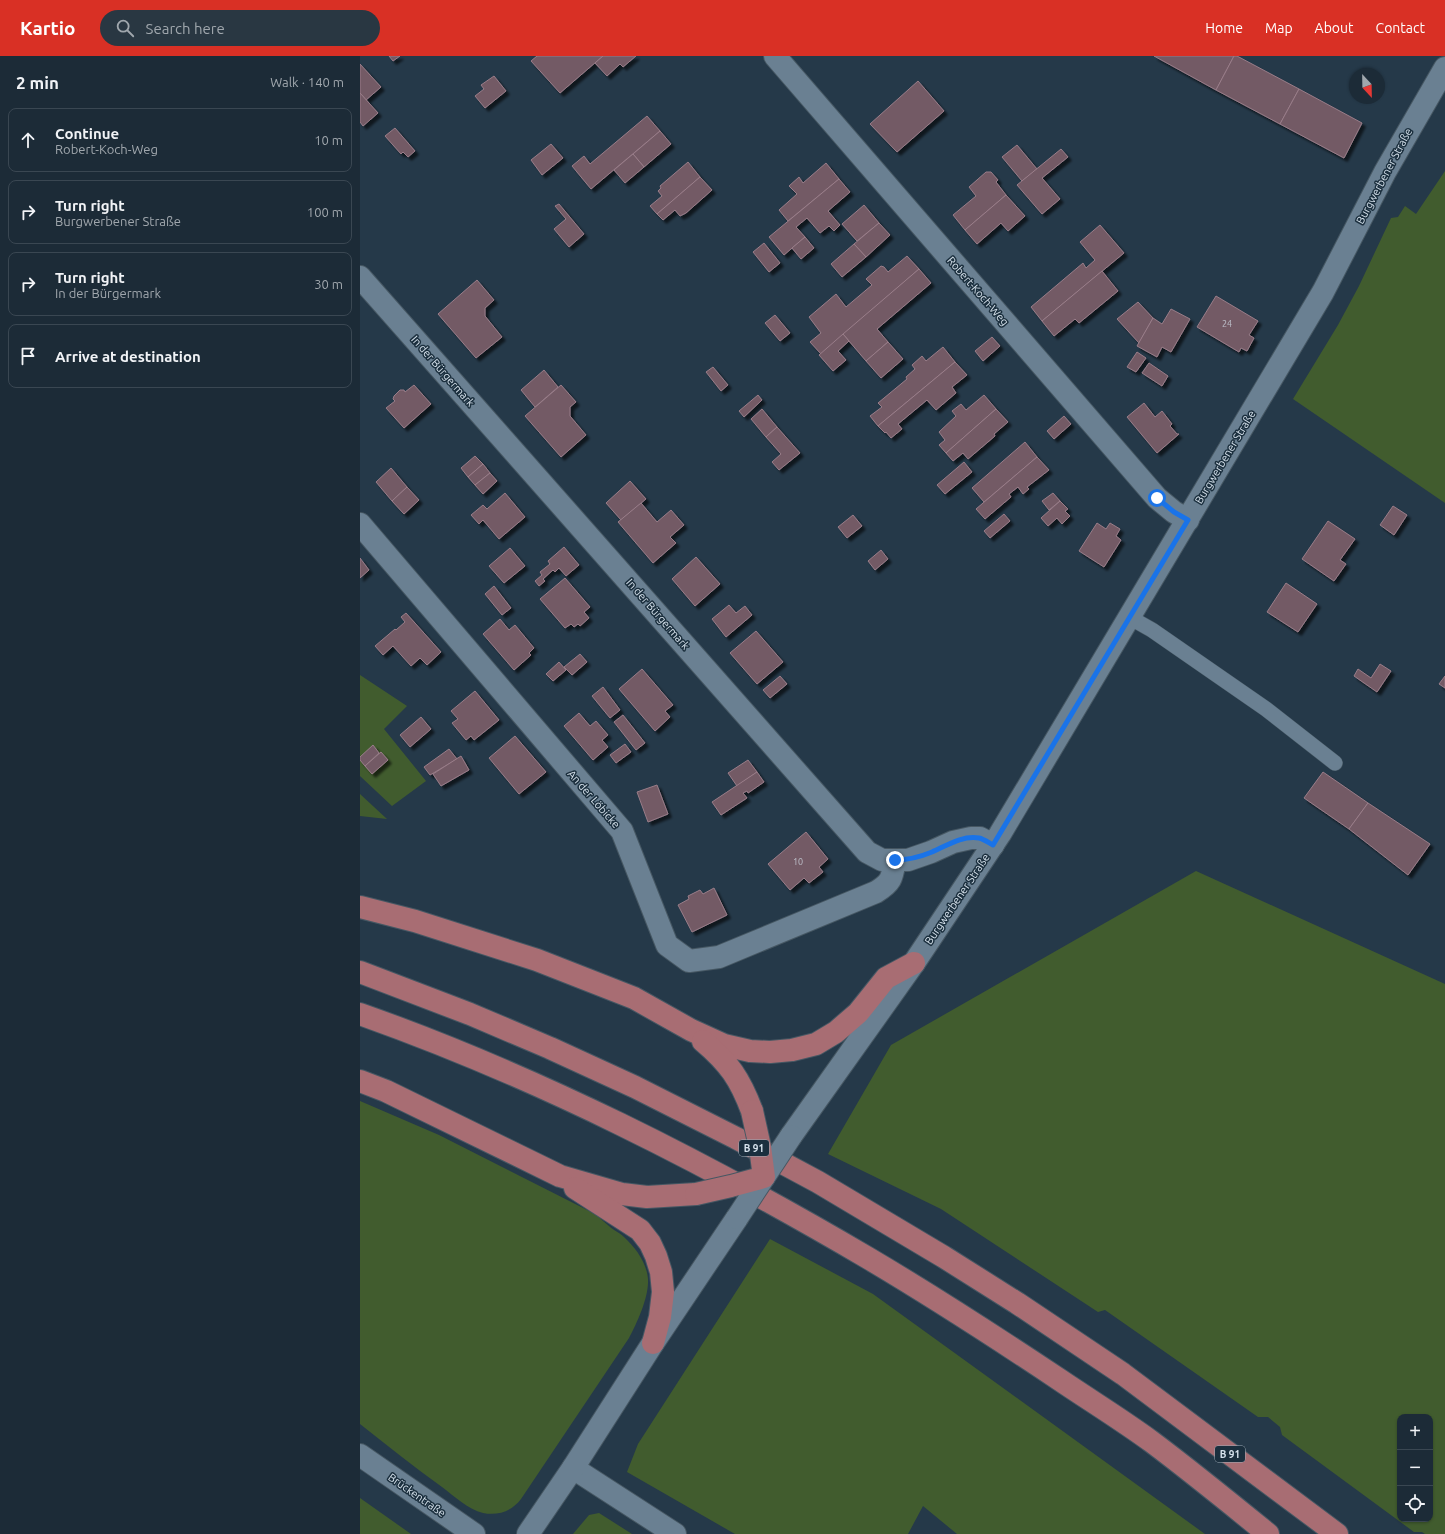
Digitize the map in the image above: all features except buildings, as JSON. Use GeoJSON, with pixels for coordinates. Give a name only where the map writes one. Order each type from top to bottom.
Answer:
{"type":"FeatureCollection","features":[{"type":"Feature","properties":{"kind":"highway"},"geometry":{"type":"LineString","coordinates":[[360,907],[415,921],[537,960],[634,998],[691,1030],[724,1045],[750,1051],[770,1052],[792,1050],[816,1044],[836,1032],[858,1013],[886,978],[914,963]]}},
{"type":"Feature","properties":{"kind":"highway","name":"B 91"},"geometry":{"type":"LineString","coordinates":[[360,972],[470,1014],[550,1048],[642,1090],[818,1182],[1004,1294],[1123,1374],[1337,1534]]}},
{"type":"Feature","properties":{"kind":"highway"},"geometry":{"type":"LineString","coordinates":[[360,1014],[469,1055],[552,1091],[713,1170],[797,1216],[942,1302],[1110,1413],[1152,1442],[1268,1534]]}},
{"type":"Feature","properties":{"kind":"highway"},"geometry":{"type":"LineString","coordinates":[[360,1081],[386,1091],[560,1176],[622,1194],[647,1197],[696,1194],[764,1177],[760,1148],[752,1111],[744,1090],[735,1074],[721,1057],[691,1030]]}},
{"type":"Feature","properties":{"kind":"highway"},"geometry":{"type":"LineString","coordinates":[[560,1176],[590,1198],[640,1230],[650,1243],[661,1272],[663,1292],[660,1317],[653,1343]]}},
{"type":"Feature","properties":{"kind":"street","name":"Robert-Koch-Weg"},"geometry":{"type":"LineString","coordinates":[[775,56],[1154,494],[1174,512],[1188,520]]}},
{"type":"Feature","properties":{"kind":"street","name":"Burgwerbener Straße"},"geometry":{"type":"LineString","coordinates":[[573,1468],[653,1343],[791,1136],[914,963],[993,845],[1130,618],[1323,292],[1385,172],[1445,68]]}},
{"type":"Feature","properties":{"kind":"street","name":"In der Bürgermark"},"geometry":{"type":"LineString","coordinates":[[360,277],[868,852],[882,860],[908,860],[953,842],[971,838],[980,838],[993,845]]}},
{"type":"Feature","properties":{"kind":"street","name":"An der Löbicke"},"geometry":{"type":"LineString","coordinates":[[360,524],[622,831],[667,945],[689,961],[718,958],[876,892],[887,885],[892,878],[895,860]]}},
{"type":"Feature","properties":{"kind":"street","name":"Brückentraße"},"geometry":{"type":"LineString","coordinates":[[360,1456],[474,1534]]}},
{"type":"Feature","properties":{"kind":"street"},"geometry":{"type":"LineString","coordinates":[[528,1534],[573,1468],[675,1534]]}},
{"type":"Feature","properties":{"kind":"lane"},"geometry":{"type":"LineString","coordinates":[[1130,618],[1152,630],[1266,709],[1335,763]]}},
{"type":"Feature","properties":{"kind":"green space"},"geometry":{"type":"Polygon","coordinates":[[[1445,171],[1445,503],[1293,399],[1338,325],[1359,286],[1391,218],[1398,217],[1405,206],[1416,214],[1445,171]]]}},
{"type":"Feature","properties":{"kind":"green space"},"geometry":{"type":"Polygon","coordinates":[[[360,675],[407,706],[384,729],[426,781],[392,806],[360,776],[360,675]]]}},
{"type":"Feature","properties":{"kind":"green space"},"geometry":{"type":"Polygon","coordinates":[[[360,794],[387,819],[360,816],[360,794]]]}},
{"type":"Feature","properties":{"kind":"green space"},"geometry":{"type":"Polygon","coordinates":[[[1196,871],[1445,984],[1445,1534],[1425,1534],[1422,1532],[1414,1532],[1400,1522],[1433,1522],[1433,1414],[1397,1414],[1397,1520],[1282,1435],[1280,1427],[1268,1417],[1258,1417],[1105,1310],[1098,1312],[941,1209],[828,1154],[891,1045],[1196,871]]]}},
{"type":"Feature","properties":{"kind":"green space"},"geometry":{"type":"Polygon","coordinates":[[[360,1101],[439,1135],[597,1215],[628,1241],[643,1261],[648,1279],[647,1294],[639,1317],[629,1338],[521,1499],[513,1507],[504,1512],[489,1514],[477,1511],[467,1506],[360,1424],[360,1101]]]}},
{"type":"Feature","properties":{"kind":"green space"},"geometry":{"type":"Polygon","coordinates":[[[770,1239],[873,1294],[1205,1534],[957,1534],[923,1506],[908,1534],[735,1534],[627,1472],[638,1444],[770,1239]]]}},
{"type":"Feature","properties":{"kind":"green space"},"geometry":{"type":"Polygon","coordinates":[[[360,1498],[411,1534],[360,1534],[360,1498]]]}},
{"type":"Feature","properties":{"kind":"green space"},"geometry":{"type":"Polygon","coordinates":[[[599,1513],[632,1534],[573,1534],[589,1515],[599,1513]]]}},
{"type":"Feature","properties":{"kind":"route"},"geometry":{"type":"LineString","coordinates":[[895,860],[908,860],[953,842],[971,838],[980,838],[993,845],[1188,520],[1174,512],[1157,498]]}}]}
